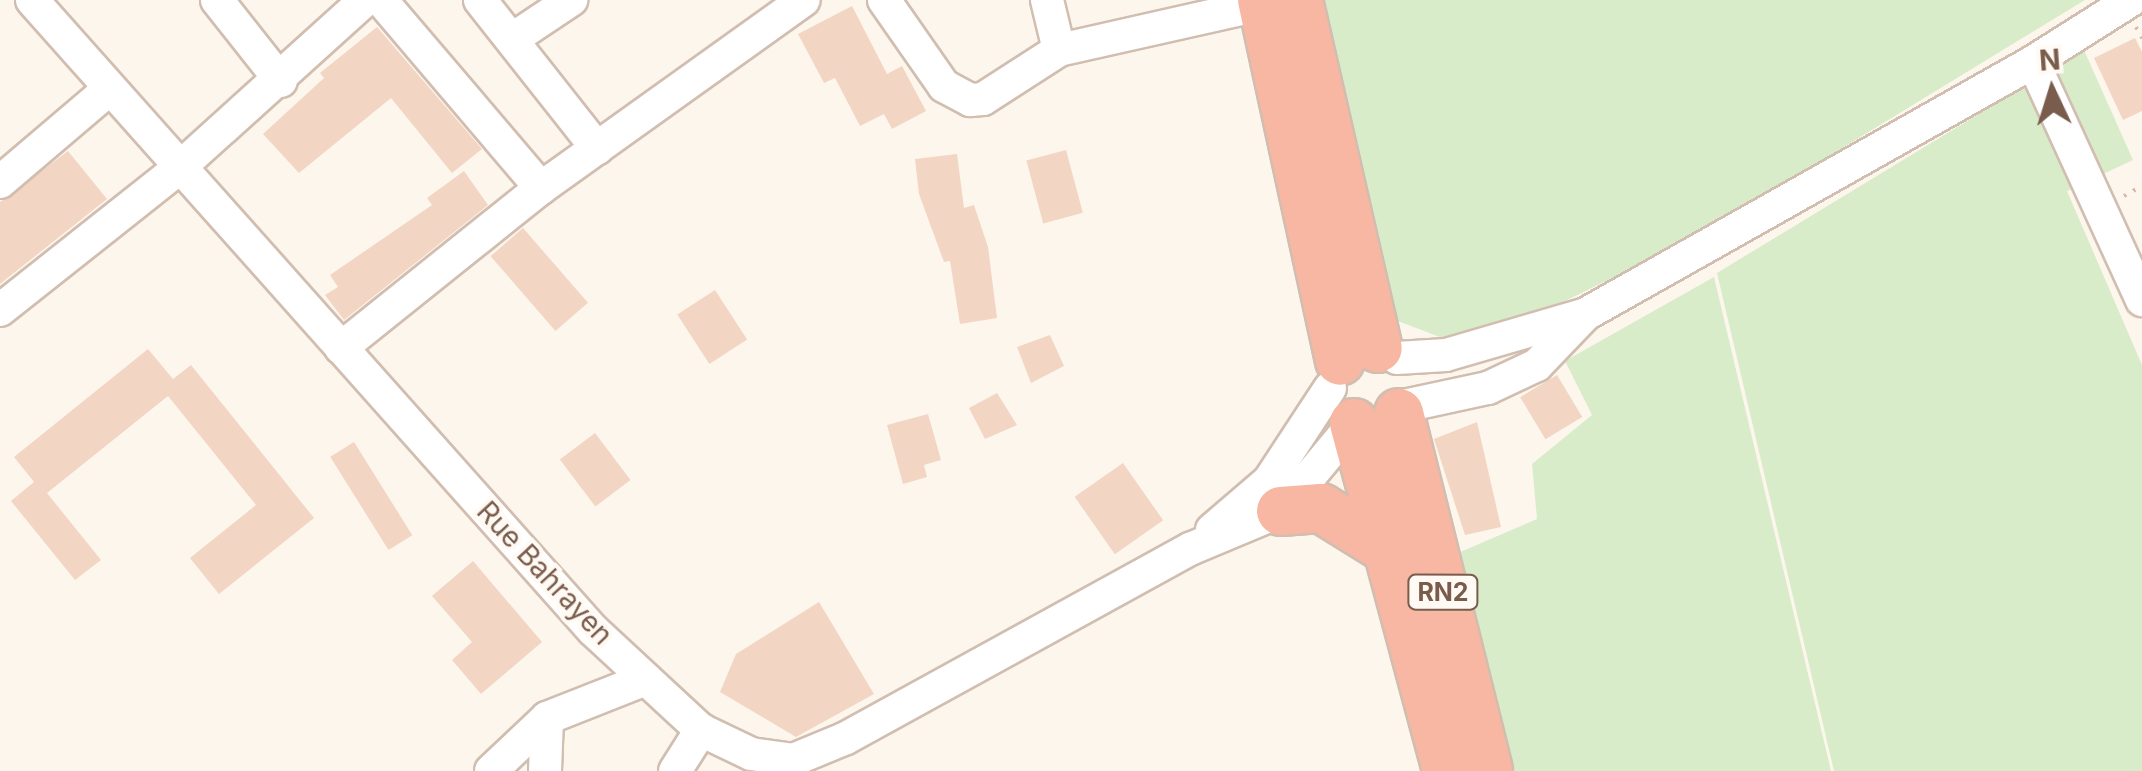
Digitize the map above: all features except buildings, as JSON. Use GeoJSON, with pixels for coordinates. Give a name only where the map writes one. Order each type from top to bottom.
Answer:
{"type":"FeatureCollection","features":[{"type":"Feature","properties":{"kind":"highway","name":"RN2"},"geometry":{"type":"LineString","coordinates":[[1274,1],[1372,385],[1488,771]]}},
{"type":"Feature","properties":{"kind":"highway","name":"RN2"},"geometry":{"type":"LineString","coordinates":[[1372,385],[1392,552],[1446,771]]}},
{"type":"Feature","properties":{"kind":"highway"},"geometry":{"type":"LineString","coordinates":[[1281,511],[1322,508],[1392,552]]}},
{"type":"Feature","properties":{"kind":"street","name":"Rue Bahrayen"},"geometry":{"type":"LineString","coordinates":[[32,0],[107,91],[594,630],[701,730],[751,754],[794,760],[1190,549],[1281,511],[1372,385]]}},
{"type":"Feature","properties":{"kind":"street"},"geometry":{"type":"LineString","coordinates":[[217,0],[281,81]]}},
{"type":"Feature","properties":{"kind":"street"},"geometry":{"type":"LineString","coordinates":[[0,310],[178,169],[281,81],[365,0]]}},
{"type":"Feature","properties":{"kind":"street"},"geometry":{"type":"LineString","coordinates":[[381,0],[541,188]]}},
{"type":"Feature","properties":{"kind":"street"},"geometry":{"type":"LineString","coordinates":[[480,0],[514,38],[597,148]]}},
{"type":"Feature","properties":{"kind":"street"},"geometry":{"type":"LineString","coordinates":[[514,38],[571,0]]}},
{"type":"Feature","properties":{"kind":"street"},"geometry":{"type":"LineString","coordinates":[[341,348],[541,188],[804,0]]}},
{"type":"Feature","properties":{"kind":"street"},"geometry":{"type":"LineString","coordinates":[[884,0],[944,86],[970,100],[983,99],[1059,50],[1205,8],[1274,1]]}},
{"type":"Feature","properties":{"kind":"street"},"geometry":{"type":"LineString","coordinates":[[1047,0],[1059,50]]}},
{"type":"Feature","properties":{"kind":"street"},"geometry":{"type":"LineString","coordinates":[[1372,385],[1446,355],[1586,314],[2033,62],[2130,0]]}},
{"type":"Feature","properties":{"kind":"street"},"geometry":{"type":"LineString","coordinates":[[2033,62],[2142,300]]}},
{"type":"Feature","properties":{"kind":"street"},"geometry":{"type":"LineString","coordinates":[[6,166],[107,91]]}},
{"type":"Feature","properties":{"kind":"street"},"geometry":{"type":"LineString","coordinates":[[1372,385],[1488,388],[1537,365],[1586,314]]}},
{"type":"Feature","properties":{"kind":"street","name":"Rue Bahrayen"},"geometry":{"type":"LineString","coordinates":[[1190,549],[1269,482],[1372,385]]}},
{"type":"Feature","properties":{"kind":"street"},"geometry":{"type":"LineString","coordinates":[[491,771],[548,718],[646,679]]}},
{"type":"Feature","properties":{"kind":"street"},"geometry":{"type":"LineString","coordinates":[[545,771],[548,718]]}},
{"type":"Feature","properties":{"kind":"street"},"geometry":{"type":"LineString","coordinates":[[675,771],[701,730]]}},
{"type":"Feature","properties":{"kind":"green space"},"geometry":{"type":"Polygon","coordinates":[[[1320,0],[2085,0],[1698,236],[1469,348],[1395,320],[1320,0]]]}},
{"type":"Feature","properties":{"kind":"green space"},"geometry":{"type":"Polygon","coordinates":[[[2084,50],[2133,160],[2067,191],[2142,365],[2142,771],[1834,771],[1717,273],[2084,50]]]}},
{"type":"Feature","properties":{"kind":"green space"},"geometry":{"type":"Polygon","coordinates":[[[1714,277],[1831,771],[1515,771],[1458,553],[1537,519],[1532,464],[1592,415],[1565,361],[1714,277]]]}}]}
